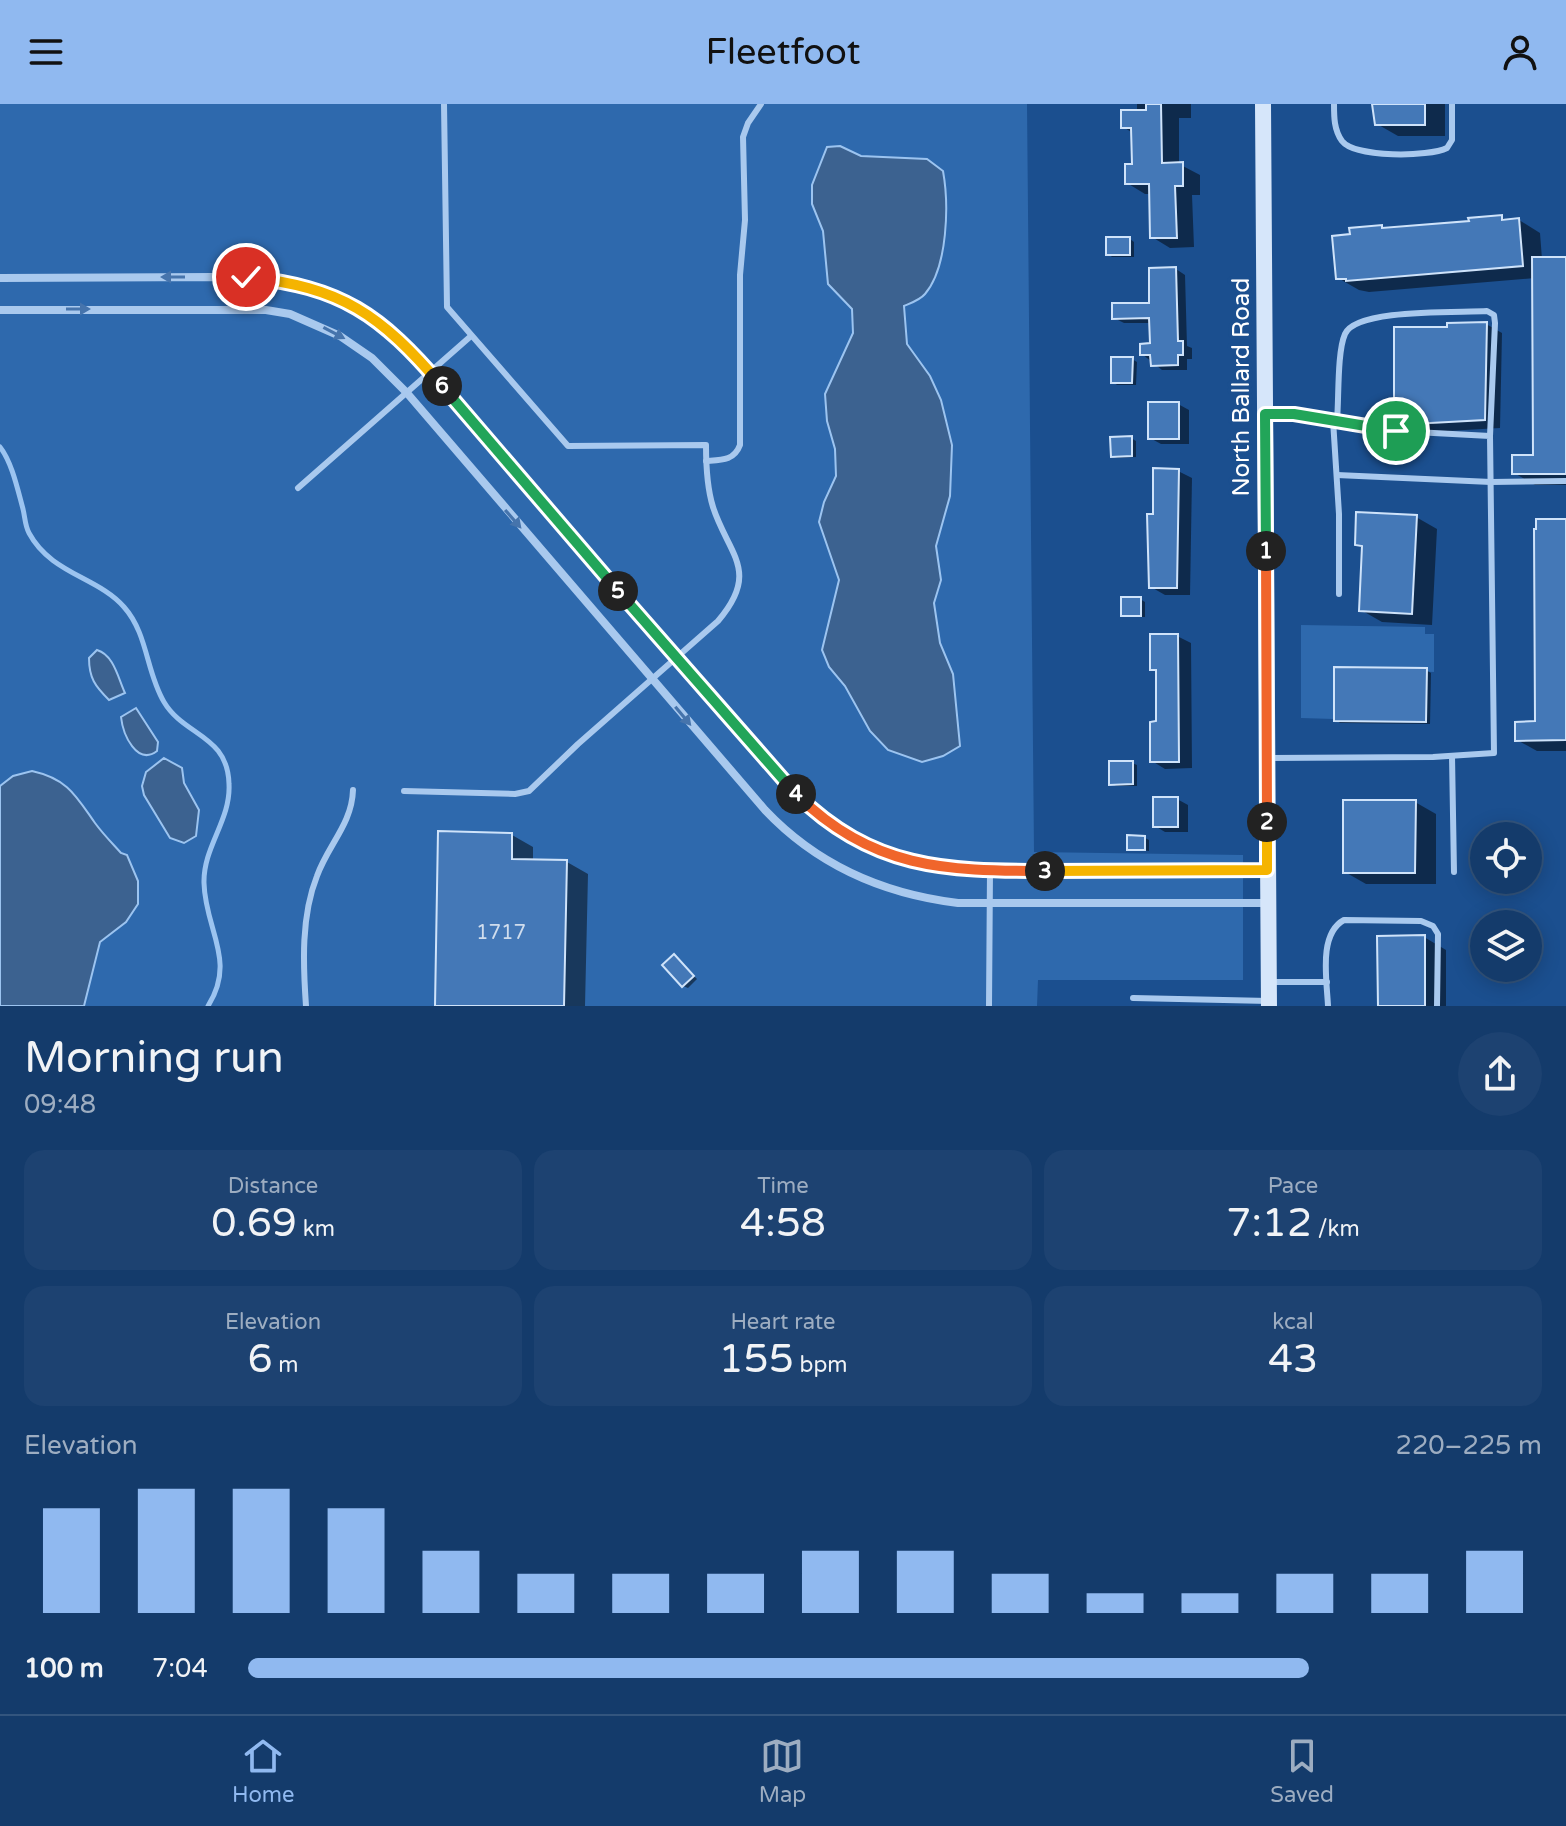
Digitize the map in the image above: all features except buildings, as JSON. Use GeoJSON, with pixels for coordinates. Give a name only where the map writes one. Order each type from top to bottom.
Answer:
{"type":"FeatureCollection","features":[{"type":"Feature","properties":{"kind":"main road","name":"North Ballard Road"},"geometry":{"type":"LineString","coordinates":[[1263,104],[1269,1003]]}},
{"type":"Feature","properties":{"kind":"street"},"geometry":{"type":"LineString","coordinates":[[0,278],[214,277],[285,281],[329,294],[368,313],[431,373],[787,786],[830,824],[869,846],[908,862],[957,870],[1267,870]]}},
{"type":"Feature","properties":{"kind":"street"},"geometry":{"type":"LineString","coordinates":[[0,310],[239,308],[278,312],[316,324],[340,336],[372,358],[407,393],[765,810],[802,844],[852,874],[890,890],[941,901],[989,905],[1268,903]]}},
{"type":"Feature","properties":{"kind":"lane"},"geometry":{"type":"LineString","coordinates":[[404,791],[515,794],[529,791],[726,612],[737,590],[739,578],[736,557],[712,506],[706,445],[568,446],[447,307],[444,104]]}},
{"type":"Feature","properties":{"kind":"lane"},"geometry":{"type":"LineString","coordinates":[[706,461],[729,458],[738,452],[740,445],[740,275],[745,220],[743,137],[761,104]]}},
{"type":"Feature","properties":{"kind":"lane"},"geometry":{"type":"LineString","coordinates":[[1334,104],[1336,128],[1342,141],[1348,147],[1365,153],[1429,153],[1447,148],[1452,140],[1452,104]]}},
{"type":"Feature","properties":{"kind":"lane"},"geometry":{"type":"LineString","coordinates":[[1267,758],[1494,753],[1490,436],[1495,323],[1494,315],[1487,311],[1372,317],[1353,324],[1343,338],[1335,420],[1339,594]]}},
{"type":"Feature","properties":{"kind":"lane"},"geometry":{"type":"LineString","coordinates":[[298,488],[471,336]]}},
{"type":"Feature","properties":{"kind":"lane"},"geometry":{"type":"LineString","coordinates":[[1265,414],[1294,414],[1396,431],[1490,436]]}},
{"type":"Feature","properties":{"kind":"lane"},"geometry":{"type":"LineString","coordinates":[[1337,475],[1491,482],[1566,481]]}},
{"type":"Feature","properties":{"kind":"lane"},"geometry":{"type":"LineString","coordinates":[[1452,756],[1454,872]]}},
{"type":"Feature","properties":{"kind":"lane"},"geometry":{"type":"LineString","coordinates":[[306,1006],[306,919],[317,875],[352,808],[353,790]]}},
{"type":"Feature","properties":{"kind":"lane"},"geometry":{"type":"LineString","coordinates":[[989,1006],[990,871]]}},
{"type":"Feature","properties":{"kind":"lane"},"geometry":{"type":"LineString","coordinates":[[1328,1006],[1328,939],[1334,925],[1344,920],[1421,921],[1433,926],[1438,934],[1437,1006]]}},
{"type":"Feature","properties":{"kind":"lane"},"geometry":{"type":"LineString","coordinates":[[1268,982],[1327,982]]}},
{"type":"Feature","properties":{"kind":"lane"},"geometry":{"type":"LineString","coordinates":[[1133,998],[1160,1002],[1269,1003]]}},
{"type":"Feature","properties":{"kind":"shaded area"},"geometry":{"type":"Polygon","coordinates":[[[0,104],[1027,104],[1034,852],[1243,855],[1243,980],[1038,980],[1037,1006],[0,1006],[0,104]]]}},
{"type":"Feature","properties":{"kind":"shaded area"},"geometry":{"type":"Polygon","coordinates":[[[840,146],[861,156],[927,159],[943,171],[945,185],[945,235],[938,268],[925,294],[904,306],[907,344],[930,376],[941,400],[952,445],[950,496],[936,546],[941,580],[934,603],[940,643],[953,674],[960,746],[943,756],[922,762],[888,750],[870,731],[845,686],[829,667],[822,650],[839,580],[819,522],[836,476],[835,449],[827,421],[825,394],[853,333],[852,309],[828,284],[823,231],[812,204],[812,185],[827,147],[840,146]]]}},
{"type":"Feature","properties":{"kind":"shaded area"},"geometry":{"type":"Polygon","coordinates":[[[1301,625],[1425,627],[1425,634],[1434,634],[1434,672],[1335,668],[1334,719],[1301,718],[1301,625]]]}},
{"type":"Feature","properties":{"kind":"shaded area"},"geometry":{"type":"Polygon","coordinates":[[[97,650],[108,657],[125,693],[109,700],[90,671],[89,658],[97,650]]]}},
{"type":"Feature","properties":{"kind":"shaded area"},"geometry":{"type":"Polygon","coordinates":[[[136,708],[158,742],[157,751],[150,755],[137,752],[122,724],[121,717],[136,708]]]}},
{"type":"Feature","properties":{"kind":"shaded area"},"geometry":{"type":"Polygon","coordinates":[[[164,758],[182,768],[184,783],[199,810],[196,836],[184,843],[170,838],[144,795],[142,786],[146,772],[164,758]]]}},
{"type":"Feature","properties":{"kind":"shaded area"},"geometry":{"type":"Polygon","coordinates":[[[32,771],[54,779],[70,790],[104,835],[121,853],[127,855],[138,881],[138,904],[126,922],[100,942],[84,1006],[0,1006],[0,786],[13,776],[32,771]]]}},
{"type":"Feature","properties":{"kind":"waterway"},"geometry":{"type":"LineString","coordinates":[[0,447],[14,477],[28,530],[38,547],[49,558],[101,589],[124,607],[138,629],[164,702],[182,722],[213,745],[227,768],[226,810],[205,870],[206,900],[220,959],[220,974],[208,1006]]}},
{"type":"Feature","properties":{"kind":"route"},"geometry":{"type":"LineString","coordinates":[[246,277],[285,281],[329,294],[368,313],[382,325],[431,373],[787,786],[813,811],[849,836],[892,856],[925,866],[990,871],[1267,870],[1265,414],[1294,414],[1396,431]]}}]}
